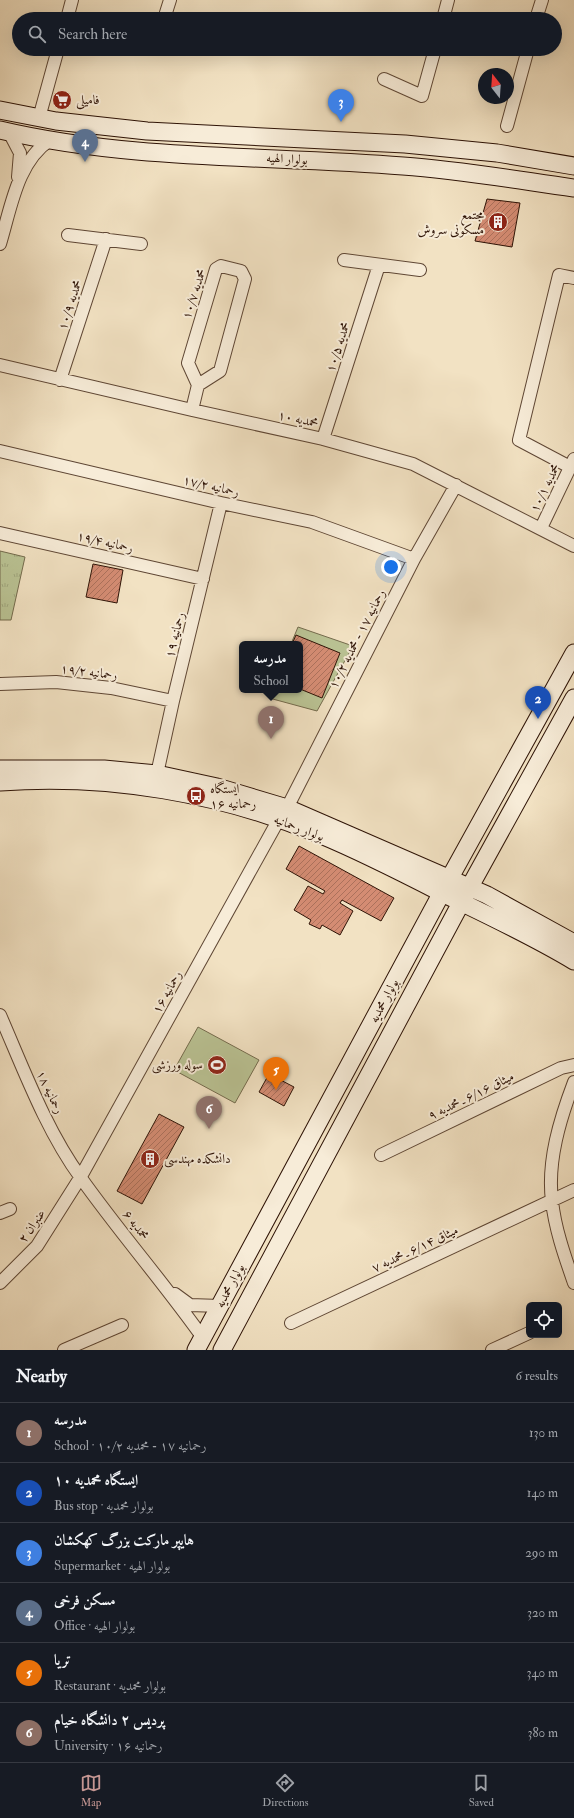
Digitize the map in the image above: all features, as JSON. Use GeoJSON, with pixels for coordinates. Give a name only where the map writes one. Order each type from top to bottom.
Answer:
{"type":"FeatureCollection","features":[{"type":"Feature","properties":{"kind":"main road","name":"بولوار الهیه"},"geometry":{"type":"LineString","coordinates":[[0,110],[39,118],[146,131],[405,144],[497,153],[574,166]]}},
{"type":"Feature","properties":{"kind":"main road","name":"بولوار الهیه"},"geometry":{"type":"LineString","coordinates":[[4,131],[50,140],[144,153],[239,156],[404,166],[574,188]]}},
{"type":"Feature","properties":{"kind":"main road","name":"بولوار محمدیه"},"geometry":{"type":"LineString","coordinates":[[199,1344],[574,653]]}},
{"type":"Feature","properties":{"kind":"main road","name":"بولوار محمدیه"},"geometry":{"type":"LineString","coordinates":[[222,1350],[466,894],[574,698]]}},
{"type":"Feature","properties":{"kind":"main road","name":"بولوار رحمانیه"},"geometry":{"type":"LineString","coordinates":[[0,769],[104,769],[158,774],[218,787],[466,894],[574,943]]}},
{"type":"Feature","properties":{"kind":"main road","name":"بولوار رحمانیه"},"geometry":{"type":"LineString","coordinates":[[0,782],[104,782],[149,787],[283,814]]}},
{"type":"Feature","properties":{"kind":"main road","name":"بولوار رحمانیه"},"geometry":{"type":"LineString","coordinates":[[466,894],[574,961]]}},
{"type":"Feature","properties":{"kind":"street"},"geometry":{"type":"LineString","coordinates":[[69,12],[72,0]]}},
{"type":"Feature","properties":{"kind":"street"},"geometry":{"type":"LineString","coordinates":[[166,12],[170,0]]}},
{"type":"Feature","properties":{"kind":"street"},"geometry":{"type":"LineString","coordinates":[[445,12],[448,0]]}},
{"type":"Feature","properties":{"kind":"street"},"geometry":{"type":"LineString","coordinates":[[538,12],[542,0]]}},
{"type":"Feature","properties":{"kind":"street"},"geometry":{"type":"LineString","coordinates":[[39,118],[56,56]]}},
{"type":"Feature","properties":{"kind":"street"},"geometry":{"type":"LineString","coordinates":[[384,78],[422,96],[433,56]]}},
{"type":"Feature","properties":{"kind":"street"},"geometry":{"type":"LineString","coordinates":[[507,126],[526,56]]}},
{"type":"Feature","properties":{"kind":"street"},"geometry":{"type":"LineString","coordinates":[[0,244],[17,184],[20,153],[4,131]]}},
{"type":"Feature","properties":{"kind":"street"},"geometry":{"type":"LineString","coordinates":[[17,184],[31,156],[38,148],[50,140]]}},
{"type":"Feature","properties":{"kind":"street"},"geometry":{"type":"LineString","coordinates":[[68,235],[141,244]]}},
{"type":"Feature","properties":{"kind":"street","name":"محمدیه ۱۰/۹"},"geometry":{"type":"LineString","coordinates":[[60,380],[106,239]]}},
{"type":"Feature","properties":{"kind":"street"},"geometry":{"type":"LineString","coordinates":[[344,260],[420,270]]}},
{"type":"Feature","properties":{"kind":"street","name":"محمدیه ۱۰/۵"},"geometry":{"type":"LineString","coordinates":[[323,439],[378,265]]}},
{"type":"Feature","properties":{"kind":"street","name":"محمدیه ۱۰/۷"},"geometry":{"type":"LineString","coordinates":[[221,266],[241,270],[245,279],[220,371],[198,385],[188,363],[216,269],[221,266]]}},
{"type":"Feature","properties":{"kind":"street"},"geometry":{"type":"LineString","coordinates":[[572,463],[519,440],[559,275],[574,278]]}},
{"type":"Feature","properties":{"kind":"street","name":"محمدیه ۱۰"},"geometry":{"type":"LineString","coordinates":[[0,365],[60,380],[323,439],[413,464],[574,546]]}},
{"type":"Feature","properties":{"kind":"street"},"geometry":{"type":"LineString","coordinates":[[192,410],[198,385]]}},
{"type":"Feature","properties":{"kind":"street","name":"رحمانیه ۱۷/۲"},"geometry":{"type":"LineString","coordinates":[[0,451],[222,503],[312,522],[414,559]]}},
{"type":"Feature","properties":{"kind":"street","name":"محمدیه ۱۰/۱"},"geometry":{"type":"LineString","coordinates":[[541,528],[572,463]]}},
{"type":"Feature","properties":{"kind":"street","name":"رحمانیه ۱۷ - محمدیه ۱۰/۲"},"geometry":{"type":"LineString","coordinates":[[283,814],[414,559],[456,485]]}},
{"type":"Feature","properties":{"kind":"street","name":"رحمانیه ۱۹"},"geometry":{"type":"LineString","coordinates":[[158,774],[173,701],[222,503]]}},
{"type":"Feature","properties":{"kind":"street","name":"رحمانیه ۱۹/۴"},"geometry":{"type":"LineString","coordinates":[[0,533],[203,579]]}},
{"type":"Feature","properties":{"kind":"street","name":"رحمانیه ۱۹/۲"},"geometry":{"type":"LineString","coordinates":[[0,684],[56,682],[111,688],[173,701]]}},
{"type":"Feature","properties":{"kind":"street","name":"رحمانیه ۱۶"},"geometry":{"type":"LineString","coordinates":[[80,1178],[283,814]]}},
{"type":"Feature","properties":{"kind":"street","name":"رحمانیه ۱۸"},"geometry":{"type":"LineString","coordinates":[[0,1015],[28,1080],[60,1145],[80,1178]]}},
{"type":"Feature","properties":{"kind":"street","name":"میثاق ۶/۱۶ ـ محمدیه ۹"},"geometry":{"type":"LineString","coordinates":[[381,1155],[561,1068],[574,1065]]}},
{"type":"Feature","properties":{"kind":"street"},"geometry":{"type":"LineString","coordinates":[[574,1082],[560,1119],[552,1168],[552,1200],[560,1241],[574,1284]]}},
{"type":"Feature","properties":{"kind":"street","name":"عنبران ۲"},"geometry":{"type":"LineString","coordinates":[[0,1283],[37,1246],[80,1178]]}},
{"type":"Feature","properties":{"kind":"street","name":"محمدیه ۶"},"geometry":{"type":"LineString","coordinates":[[80,1178],[169,1290],[199,1344]]}},
{"type":"Feature","properties":{"kind":"street","name":"میثاق ۶/۱۴ ـ محمدیه ۷"},"geometry":{"type":"LineString","coordinates":[[291,1323],[574,1190]]}},
{"type":"Feature","properties":{"kind":"street","name":"محمدیه ۶"},"geometry":{"type":"LineString","coordinates":[[169,1290],[190,1305],[220,1306]]}},
{"type":"Feature","properties":{"kind":"street"},"geometry":{"type":"LineString","coordinates":[[64,1350],[122,1325]]}},
{"type":"Feature","properties":{"kind":"street"},"geometry":{"type":"LineString","coordinates":[[492,1350],[526,1334]]}},
{"type":"Feature","properties":{"kind":"green space"},"geometry":{"type":"Polygon","coordinates":[[[0,551],[25,557],[11,620],[0,620],[0,551]]]}},
{"type":"Feature","properties":{"kind":"green space"},"geometry":{"type":"Polygon","coordinates":[[[298,627],[353,646],[317,711],[269,698],[272,693],[303,693],[303,641],[292,641],[298,627]]]}},
{"type":"Feature","properties":{"kind":"green space","name":"سوله ورزشی"},"geometry":{"type":"Polygon","coordinates":[[[198,1027],[259,1060],[235,1103],[174,1070],[198,1027]]]}},
{"type":"Feature","properties":{"kind":"building","name":"مجتمع مسکونی سروش"},"geometry":{"type":"Polygon","coordinates":[[[487,199],[520,203],[512,247],[475,241],[487,199]]]}},
{"type":"Feature","properties":{"kind":"building"},"geometry":{"type":"Polygon","coordinates":[[[93,564],[123,570],[117,603],[86,597],[93,564]]]}},
{"type":"Feature","properties":{"kind":"building"},"geometry":{"type":"Polygon","coordinates":[[[296,635],[340,653],[322,698],[303,690],[303,641],[293,641],[296,635]]]}},
{"type":"Feature","properties":{"kind":"building"},"geometry":{"type":"Polygon","coordinates":[[[299,846],[394,898],[381,921],[342,900],[340,903],[353,911],[340,935],[322,925],[320,929],[309,924],[311,920],[294,910],[308,886],[323,894],[325,891],[286,869],[299,846]]]}},
{"type":"Feature","properties":{"kind":"building"},"geometry":{"type":"Polygon","coordinates":[[[269,1074],[294,1087],[284,1106],[259,1092],[269,1074]]]}},
{"type":"Feature","properties":{"kind":"building","name":"دانشکده مهندسی"},"geometry":{"type":"Polygon","coordinates":[[[159,1114],[184,1127],[142,1204],[117,1191],[159,1114]]]}},
{"type":"Feature","properties":{"kind":"place","name":"فامیلی"},"geometry":{"type":"Point","coordinates":[62,100]}},
{"type":"Feature","properties":{"kind":"place","name":"هایپر مارکت بزرگ کهکشان"},"geometry":{"type":"Point","coordinates":[341,122]}},
{"type":"Feature","properties":{"kind":"place","name":"مسکن فرخی"},"geometry":{"type":"Point","coordinates":[85,162]}},
{"type":"Feature","properties":{"kind":"place","name":"مجتمع مسکونی سروش"},"geometry":{"type":"Point","coordinates":[498,222]}},
{"type":"Feature","properties":{"kind":"place","name":"ایستگاه محمدیه ۱۰"},"geometry":{"type":"Point","coordinates":[538,719]}},
{"type":"Feature","properties":{"kind":"place","name":"مدرسه"},"geometry":{"type":"Point","coordinates":[271,739]}},
{"type":"Feature","properties":{"kind":"place","name":"ایستگاه رحمانیه ۱۶"},"geometry":{"type":"Point","coordinates":[196,796]}},
{"type":"Feature","properties":{"kind":"place","name":"سوله ورزشی"},"geometry":{"type":"Point","coordinates":[217,1065]}},
{"type":"Feature","properties":{"kind":"place","name":"تریا"},"geometry":{"type":"Point","coordinates":[276,1090]}},
{"type":"Feature","properties":{"kind":"place","name":"پردیس ۲ دانشگاه خیام"},"geometry":{"type":"Point","coordinates":[209,1129]}},
{"type":"Feature","properties":{"kind":"place","name":"دانشکده مهندسی"},"geometry":{"type":"Point","coordinates":[150,1159]}}]}
